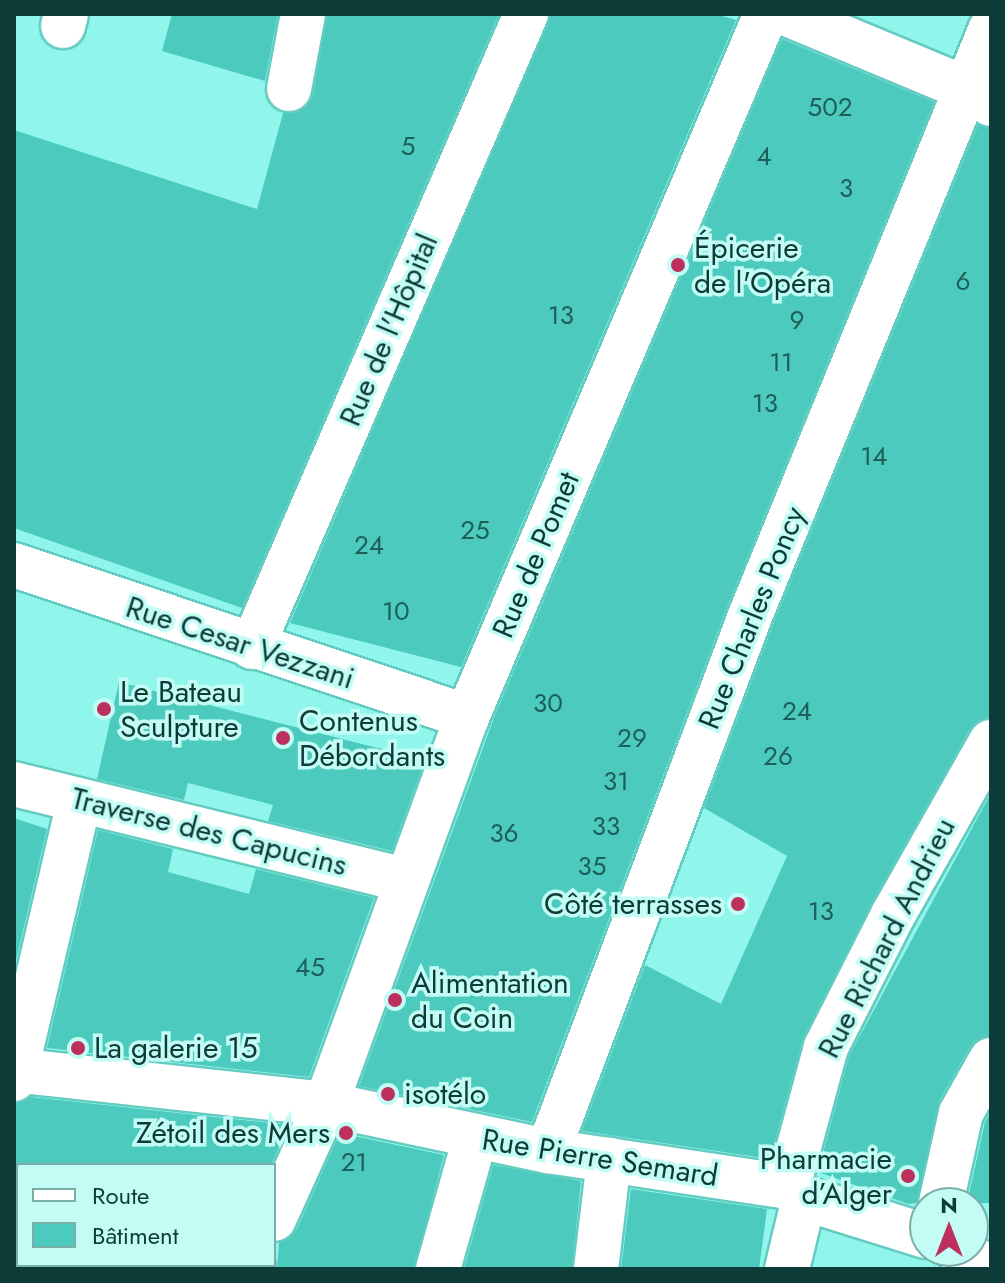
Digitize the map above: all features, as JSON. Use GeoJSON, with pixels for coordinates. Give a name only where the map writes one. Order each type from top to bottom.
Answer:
{"type":"FeatureCollection","features":[{"type":"Feature","properties":{"kind":"street"},"geometry":{"type":"LineString","coordinates":[[289,89],[303,14]]}},
{"type":"Feature","properties":{"kind":"street","name":"Rue de l'Hôpital"},"geometry":{"type":"LineString","coordinates":[[252,647],[526,14]]}},
{"type":"Feature","properties":{"kind":"street","name":"Rue de Pomet"},"geometry":{"type":"LineString","coordinates":[[276,1215],[326,1104],[404,880],[467,717],[766,14]]}},
{"type":"Feature","properties":{"kind":"street"},"geometry":{"type":"LineString","coordinates":[[787,14],[980,97]]}},
{"type":"Feature","properties":{"kind":"street","name":"Rue Charles Poncy"},"geometry":{"type":"LineString","coordinates":[[548,1151],[750,616],[980,97],[991,28]]}},
{"type":"Feature","properties":{"kind":"street","name":"Rue Cesar Vezzani"},"geometry":{"type":"LineString","coordinates":[[14,565],[467,717]]}},
{"type":"Feature","properties":{"kind":"street","name":"Rue Richard Andrieu"},"geometry":{"type":"LineString","coordinates":[[787,1269],[796,1193],[826,1047],[893,915],[991,742]]}},
{"type":"Feature","properties":{"kind":"street","name":"Traverse des Capucins"},"geometry":{"type":"LineString","coordinates":[[14,784],[404,880]]}},
{"type":"Feature","properties":{"kind":"street"},"geometry":{"type":"LineString","coordinates":[[15,1073],[79,801]]}},
{"type":"Feature","properties":{"kind":"street"},"geometry":{"type":"LineString","coordinates":[[945,1187],[961,1113],[991,1060]]}},
{"type":"Feature","properties":{"kind":"street","name":"Rue Pierre Semard"},"geometry":{"type":"LineString","coordinates":[[15,1073],[326,1104],[475,1138],[796,1193],[909,1231]]}},
{"type":"Feature","properties":{"kind":"street"},"geometry":{"type":"LineString","coordinates":[[438,1269],[475,1138]]}},
{"type":"Feature","properties":{"kind":"street"},"geometry":{"type":"LineString","coordinates":[[596,1269],[609,1160]]}},
{"type":"Feature","properties":{"kind":"building"},"geometry":{"type":"Polygon","coordinates":[[[172,14],[278,14],[265,81],[162,51],[172,14]]]}},
{"type":"Feature","properties":{"kind":"building"},"geometry":{"type":"Polygon","coordinates":[[[327,14],[499,14],[242,608],[14,528],[14,130],[257,209],[283,113],[298,112],[313,94],[327,14]]]}},
{"type":"Feature","properties":{"kind":"building"},"geometry":{"type":"Polygon","coordinates":[[[551,14],[715,14],[736,20],[461,667],[290,623],[551,14]]]}},
{"type":"Feature","properties":{"kind":"building"},"geometry":{"type":"Polygon","coordinates":[[[782,39],[934,102],[727,607],[532,1122],[359,1086],[495,715],[782,39]]]}},
{"type":"Feature","properties":{"kind":"building"},"geometry":{"type":"Polygon","coordinates":[[[978,125],[991,129],[991,717],[969,730],[804,1036],[770,1159],[582,1131],[645,965],[721,1004],[787,856],[704,808],[773,625],[978,125]]]}},
{"type":"Feature","properties":{"kind":"building"},"geometry":{"type":"Polygon","coordinates":[[[119,682],[425,760],[392,851],[268,821],[273,805],[188,783],[184,800],[97,779],[119,682]]]}},
{"type":"Feature","properties":{"kind":"building"},"geometry":{"type":"Polygon","coordinates":[[[991,793],[991,1035],[970,1047],[939,1101],[920,1187],[909,1187],[909,1204],[818,1172],[849,1056],[991,793]]]}},
{"type":"Feature","properties":{"kind":"building"},"geometry":{"type":"Polygon","coordinates":[[[14,818],[47,829],[14,969],[14,818]]]}},
{"type":"Feature","properties":{"kind":"building"},"geometry":{"type":"Polygon","coordinates":[[[98,830],[173,849],[168,872],[249,894],[256,869],[374,898],[309,1077],[47,1048],[98,830]]]}},
{"type":"Feature","properties":{"kind":"building"},"geometry":{"type":"Polygon","coordinates":[[[31,1097],[289,1125],[272,1163],[14,1165],[14,1103],[31,1097]]]}},
{"type":"Feature","properties":{"kind":"building"},"geometry":{"type":"Polygon","coordinates":[[[991,1111],[991,1203],[989,1187],[971,1187],[985,1122],[991,1111]]]}},
{"type":"Feature","properties":{"kind":"building"},"geometry":{"type":"Polygon","coordinates":[[[340,1133],[444,1155],[414,1269],[277,1269],[279,1243],[297,1229],[340,1133]]]}},
{"type":"Feature","properties":{"kind":"building"},"geometry":{"type":"Polygon","coordinates":[[[493,1165],[581,1181],[572,1269],[464,1269],[493,1165]]]}},
{"type":"Feature","properties":{"kind":"building"},"geometry":{"type":"Polygon","coordinates":[[[631,1189],[767,1209],[759,1269],[621,1269],[631,1189]]]}},
{"type":"Feature","properties":{"kind":"place","name":"Épicerie de l'Opéra"},"geometry":{"type":"Point","coordinates":[678,265]}},
{"type":"Feature","properties":{"kind":"place","name":"Le Bateau Sculpture"},"geometry":{"type":"Point","coordinates":[104,709]}},
{"type":"Feature","properties":{"kind":"place","name":"Contenus Débordants"},"geometry":{"type":"Point","coordinates":[283,738]}},
{"type":"Feature","properties":{"kind":"place","name":"Côté terrasses"},"geometry":{"type":"Point","coordinates":[738,904]}},
{"type":"Feature","properties":{"kind":"place","name":"Alimentation du Coin"},"geometry":{"type":"Point","coordinates":[395,1000]}},
{"type":"Feature","properties":{"kind":"place","name":"La galerie 15"},"geometry":{"type":"Point","coordinates":[78,1048]}},
{"type":"Feature","properties":{"kind":"place","name":"isotélo"},"geometry":{"type":"Point","coordinates":[388,1094]}},
{"type":"Feature","properties":{"kind":"place","name":"Zétoil des Mers"},"geometry":{"type":"Point","coordinates":[346,1133]}},
{"type":"Feature","properties":{"kind":"place","name":"Pharmacie d’Alger"},"geometry":{"type":"Point","coordinates":[908,1176]}}]}
